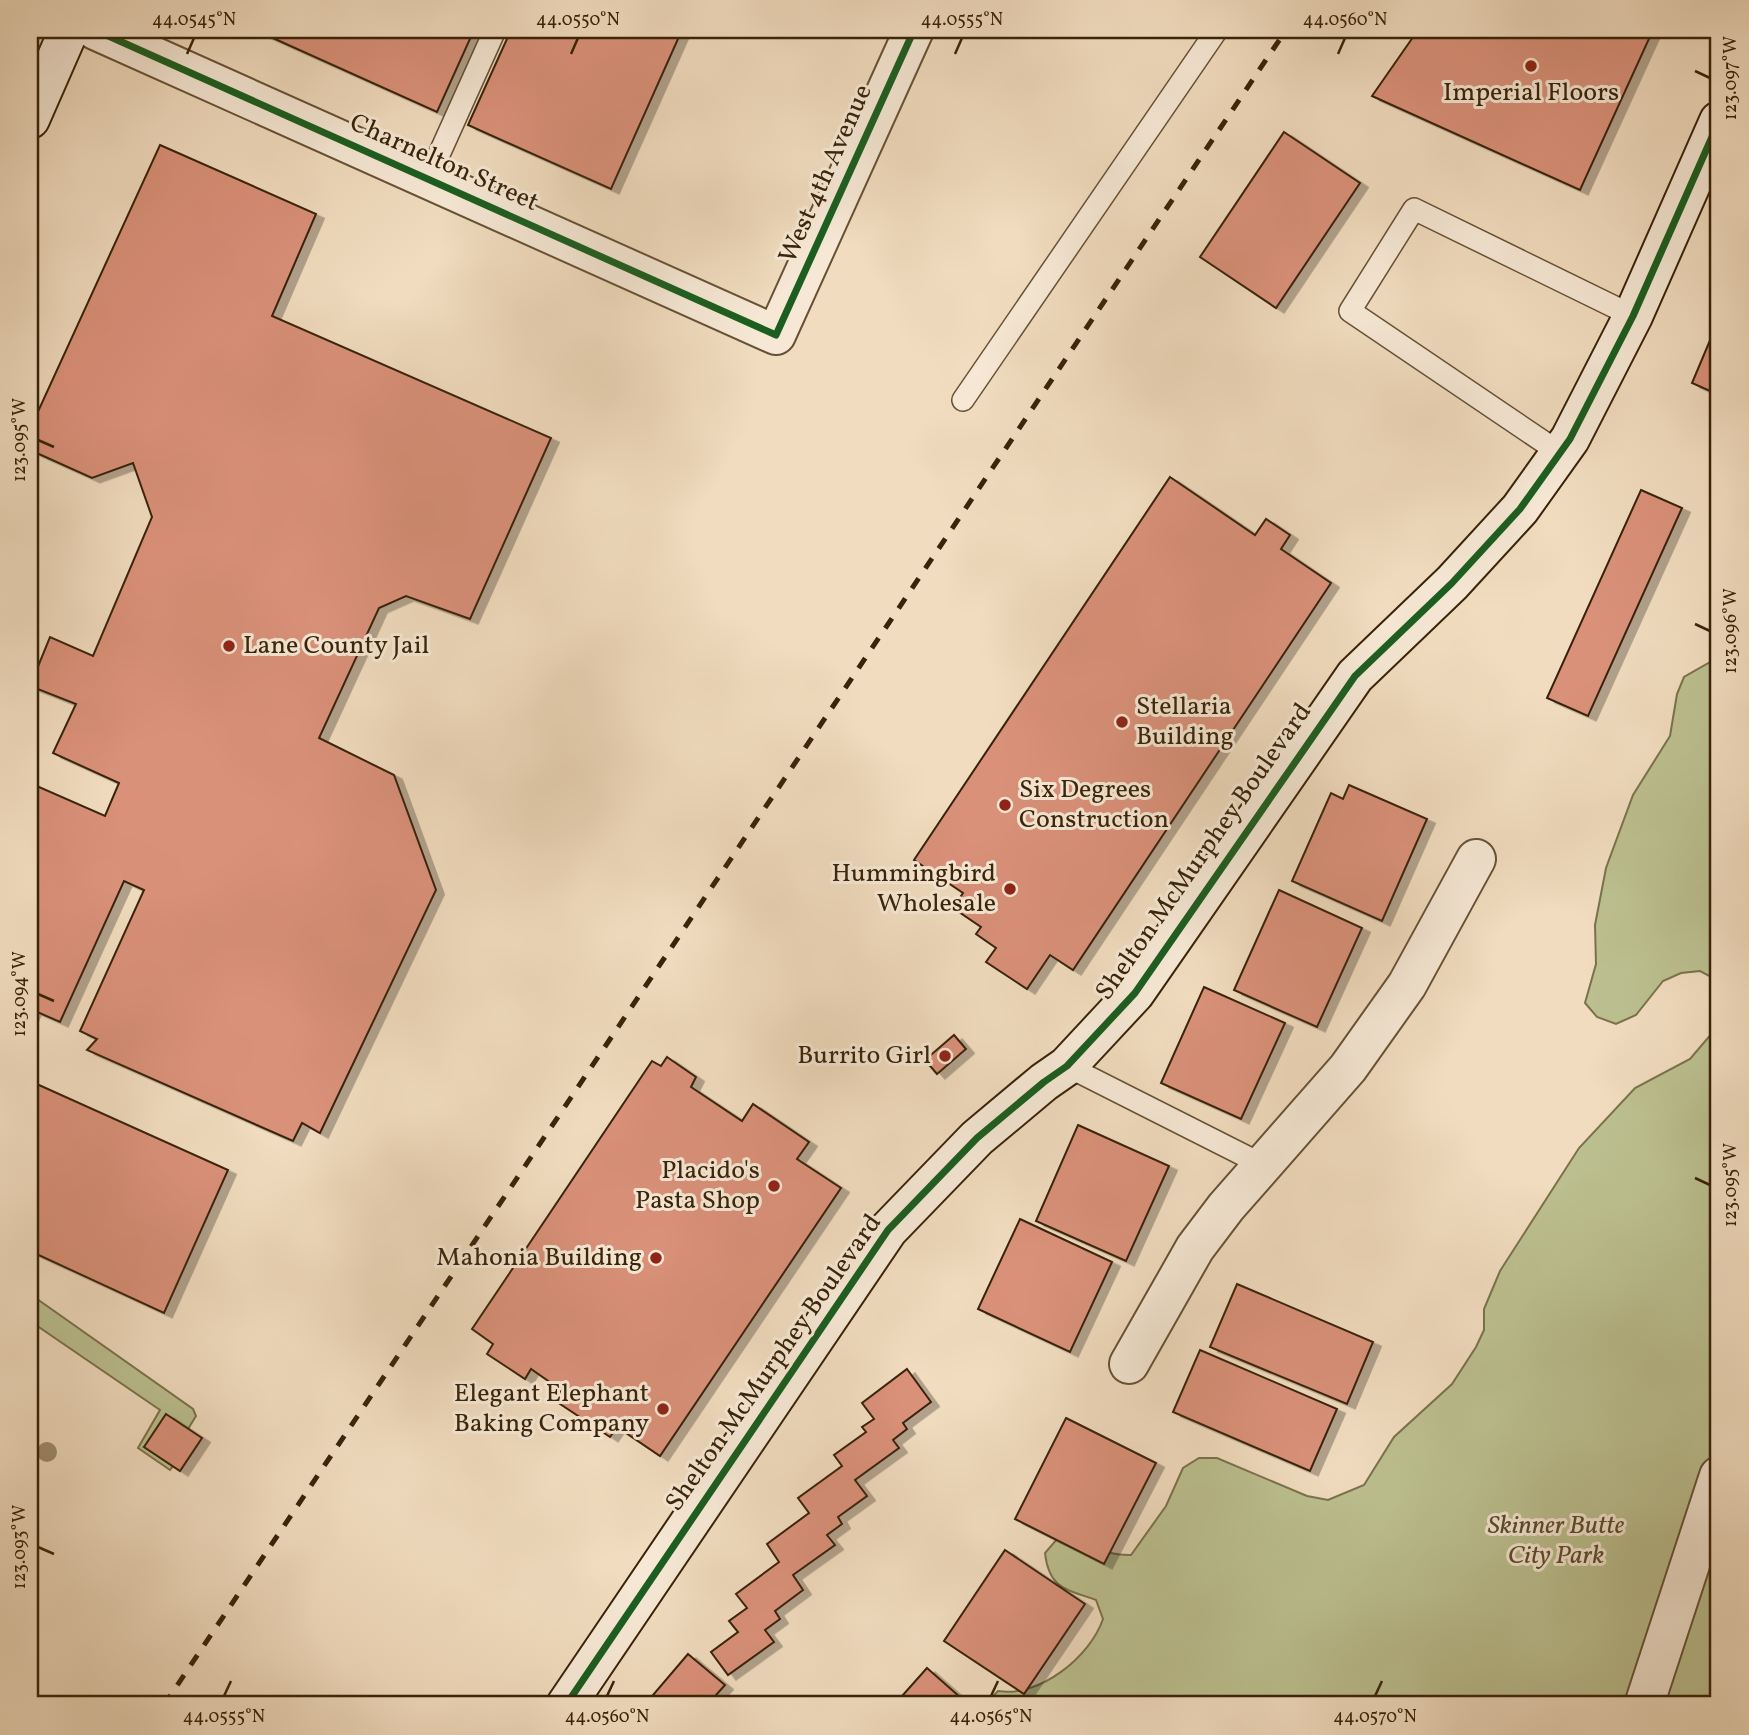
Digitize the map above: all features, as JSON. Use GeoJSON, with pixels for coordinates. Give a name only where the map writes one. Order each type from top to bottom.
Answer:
{"type":"FeatureCollection","features":[{"type":"Feature","properties":{"kind":"street"},"geometry":{"type":"LineString","coordinates":[[30,119],[69,30]]}},
{"type":"Feature","properties":{"kind":"street","name":"Charnelton Street"},"geometry":{"type":"LineString","coordinates":[[95,30],[776,335]]}},
{"type":"Feature","properties":{"kind":"street","name":"West 4th Avenue"},"geometry":{"type":"LineString","coordinates":[[776,335],[914,30]]}},
{"type":"Feature","properties":{"kind":"street","name":"Shelton McMurphey Boulevard"},"geometry":{"type":"LineString","coordinates":[[566,1705],[888,1230],[977,1138],[1044,1082],[1068,1066],[1135,993],[1355,676],[1410,620],[1452,583],[1520,509],[1560,453],[1633,316],[1719,121]]}},
{"type":"Feature","properties":{"kind":"street"},"geometry":{"type":"LineString","coordinates":[[1129,1364],[1195,1248],[1348,1068],[1408,985],[1476,859]]}},
{"type":"Feature","properties":{"kind":"street"},"geometry":{"type":"LineString","coordinates":[[1644,1705],[1719,1476]]}},
{"type":"Feature","properties":{"kind":"lane"},"geometry":{"type":"LineString","coordinates":[[428,179],[495,30]]}},
{"type":"Feature","properties":{"kind":"lane"},"geometry":{"type":"LineString","coordinates":[[963,400],[1216,30]]}},
{"type":"Feature","properties":{"kind":"lane"},"geometry":{"type":"LineString","coordinates":[[1560,453],[1350,311],[1414,209],[1633,316]]}},
{"type":"Feature","properties":{"kind":"lane"},"geometry":{"type":"LineString","coordinates":[[1068,1066],[1263,1165]]}},
{"type":"Feature","properties":{"kind":"green space"},"geometry":{"type":"Polygon","coordinates":[[[1719,657],[1719,981],[1700,971],[1681,973],[1663,981],[1636,1015],[1616,1024],[1597,1017],[1585,1003],[1596,964],[1595,925],[1606,868],[1633,795],[1670,736],[1677,694],[1684,677],[1719,657]]]}},
{"type":"Feature","properties":{"kind":"green space","name":"Skinner Butte City Park"},"geometry":{"type":"Polygon","coordinates":[[[1719,1025],[1719,1705],[984,1705],[998,1691],[1030,1688],[1061,1672],[1087,1647],[1103,1619],[1096,1600],[1068,1590],[1050,1574],[1045,1553],[1057,1539],[1121,1555],[1131,1555],[1166,1506],[1183,1468],[1199,1458],[1217,1458],[1307,1496],[1328,1500],[1364,1485],[1394,1437],[1452,1384],[1476,1347],[1484,1330],[1484,1309],[1500,1271],[1579,1148],[1635,1088],[1690,1059],[1719,1025]]]}},
{"type":"Feature","properties":{"kind":"green space"},"geometry":{"type":"Polygon","coordinates":[[[30,1294],[193,1409],[196,1416],[188,1429],[144,1447],[173,1466],[170,1470],[138,1448],[160,1410],[30,1321],[30,1294]]]}},
{"type":"Feature","properties":{"kind":"building"},"geometry":{"type":"Polygon","coordinates":[[[255,30],[474,30],[437,112],[255,30]]]}},
{"type":"Feature","properties":{"kind":"building"},"geometry":{"type":"Polygon","coordinates":[[[511,30],[682,30],[611,189],[468,125],[511,30]]]}},
{"type":"Feature","properties":{"kind":"building"},"geometry":{"type":"Polygon","coordinates":[[[1418,30],[1653,30],[1580,190],[1372,96],[1418,30]]]}},
{"type":"Feature","properties":{"kind":"building"},"geometry":{"type":"Polygon","coordinates":[[[1284,132],[1360,183],[1276,308],[1200,257],[1284,132]]]}},
{"type":"Feature","properties":{"kind":"building","name":"Lane County Jail"},"geometry":{"type":"Polygon","coordinates":[[[160,145],[316,214],[272,316],[551,438],[470,619],[406,596],[379,608],[319,738],[394,775],[436,890],[320,1133],[302,1123],[293,1141],[87,1050],[97,1039],[80,1031],[144,890],[124,881],[60,1022],[33,1010],[30,1017],[30,783],[105,816],[119,783],[53,753],[76,704],[30,686],[50,637],[93,656],[152,517],[133,463],[92,478],[30,450],[30,429],[160,145]]]}},
{"type":"Feature","properties":{"kind":"building"},"geometry":{"type":"Polygon","coordinates":[[[1719,319],[1719,395],[1692,383],[1719,319]]]}},
{"type":"Feature","properties":{"kind":"building","name":"Stellaria Building"},"geometry":{"type":"Polygon","coordinates":[[[1170,477],[1255,535],[1266,519],[1290,535],[1281,549],[1331,583],[1073,970],[1050,955],[1027,989],[986,962],[996,948],[976,934],[981,927],[953,908],[963,893],[914,860],[1170,477]]]}},
{"type":"Feature","properties":{"kind":"building"},"geometry":{"type":"Polygon","coordinates":[[[1641,490],[1682,508],[1588,716],[1547,698],[1641,490]]]}},
{"type":"Feature","properties":{"kind":"building"},"geometry":{"type":"Polygon","coordinates":[[[1349,785],[1427,819],[1382,921],[1292,881],[1331,793],[1343,799],[1349,785]]]}},
{"type":"Feature","properties":{"kind":"building"},"geometry":{"type":"Polygon","coordinates":[[[1279,890],[1362,928],[1317,1027],[1234,990],[1279,890]]]}},
{"type":"Feature","properties":{"kind":"building"},"geometry":{"type":"Polygon","coordinates":[[[1204,987],[1285,1023],[1241,1119],[1161,1083],[1204,987]]]}},
{"type":"Feature","properties":{"kind":"building"},"geometry":{"type":"Polygon","coordinates":[[[954,1035],[966,1049],[937,1074],[925,1060],[954,1035]]]}},
{"type":"Feature","properties":{"kind":"building","name":"Mahonia Building"},"geometry":{"type":"Polygon","coordinates":[[[667,1057],[696,1077],[691,1087],[742,1121],[753,1104],[809,1142],[797,1159],[841,1188],[660,1456],[617,1427],[610,1437],[554,1400],[561,1390],[531,1369],[525,1379],[487,1354],[493,1344],[472,1329],[652,1061],[661,1066],[667,1057]]]}},
{"type":"Feature","properties":{"kind":"building"},"geometry":{"type":"Polygon","coordinates":[[[30,1081],[228,1170],[164,1313],[30,1251],[30,1081]]]}},
{"type":"Feature","properties":{"kind":"building"},"geometry":{"type":"Polygon","coordinates":[[[1078,1125],[1169,1166],[1126,1261],[1036,1221],[1078,1125]]]}},
{"type":"Feature","properties":{"kind":"building"},"geometry":{"type":"Polygon","coordinates":[[[1020,1219],[1112,1262],[1070,1352],[978,1309],[1020,1219]]]}},
{"type":"Feature","properties":{"kind":"building"},"geometry":{"type":"Polygon","coordinates":[[[1237,1284],[1373,1342],[1347,1404],[1210,1347],[1237,1284]]]}},
{"type":"Feature","properties":{"kind":"building"},"geometry":{"type":"Polygon","coordinates":[[[1200,1350],[1337,1409],[1310,1471],[1173,1412],[1200,1350]]]}},
{"type":"Feature","properties":{"kind":"building"},"geometry":{"type":"Polygon","coordinates":[[[907,1369],[931,1402],[903,1423],[907,1429],[893,1440],[899,1448],[855,1480],[867,1496],[838,1517],[842,1524],[827,1535],[835,1545],[793,1575],[803,1590],[775,1611],[780,1619],[765,1630],[774,1642],[728,1675],[711,1652],[738,1632],[729,1621],[747,1608],[736,1594],[779,1562],[767,1544],[809,1513],[798,1498],[842,1466],[834,1455],[866,1432],[862,1427],[874,1419],[862,1403],[907,1369]]]}},
{"type":"Feature","properties":{"kind":"building"},"geometry":{"type":"Polygon","coordinates":[[[166,1414],[202,1438],[180,1471],[144,1447],[166,1414]]]}},
{"type":"Feature","properties":{"kind":"building"},"geometry":{"type":"Polygon","coordinates":[[[1066,1418],[1156,1463],[1104,1564],[1015,1519],[1066,1418]]]}},
{"type":"Feature","properties":{"kind":"building"},"geometry":{"type":"Polygon","coordinates":[[[1005,1550],[1085,1604],[1024,1694],[944,1641],[1005,1550]]]}},
{"type":"Feature","properties":{"kind":"building"},"geometry":{"type":"Polygon","coordinates":[[[688,1654],[725,1685],[708,1704],[704,1701],[701,1705],[651,1705],[647,1702],[688,1654]]]}},
{"type":"Feature","properties":{"kind":"building"},"geometry":{"type":"Polygon","coordinates":[[[927,1668],[969,1705],[894,1705],[927,1668]]]}},
{"type":"Feature","properties":{"kind":"railway"},"geometry":{"type":"LineString","coordinates":[[164,1705],[1286,30]]}},
{"type":"Feature","properties":{"kind":"cycle path"},"geometry":{"type":"LineString","coordinates":[[95,30],[776,335],[914,30]]}},
{"type":"Feature","properties":{"kind":"cycle path"},"geometry":{"type":"LineString","coordinates":[[566,1705],[888,1230],[977,1138],[1067,1066],[1135,993],[1355,676],[1452,583],[1520,509],[1570,439],[1633,316],[1719,121]]}},
{"type":"Feature","properties":{"kind":"place","name":"Imperial Floors"},"geometry":{"type":"Point","coordinates":[1531,66]}},
{"type":"Feature","properties":{"kind":"place","name":"Lane County Jail"},"geometry":{"type":"Point","coordinates":[229,646]}},
{"type":"Feature","properties":{"kind":"place","name":"Stellaria Building"},"geometry":{"type":"Point","coordinates":[1122,722]}},
{"type":"Feature","properties":{"kind":"place","name":"Six Degrees Construction"},"geometry":{"type":"Point","coordinates":[1005,805]}},
{"type":"Feature","properties":{"kind":"place","name":"Hummingbird Wholesale"},"geometry":{"type":"Point","coordinates":[1010,889]}},
{"type":"Feature","properties":{"kind":"place","name":"Burrito Girl"},"geometry":{"type":"Point","coordinates":[945,1056]}},
{"type":"Feature","properties":{"kind":"place","name":"Placido's Pasta Shop"},"geometry":{"type":"Point","coordinates":[774,1186]}},
{"type":"Feature","properties":{"kind":"place","name":"Mahonia Building"},"geometry":{"type":"Point","coordinates":[656,1258]}},
{"type":"Feature","properties":{"kind":"place","name":"Elegant Elephant Baking Company"},"geometry":{"type":"Point","coordinates":[663,1409]}}]}
